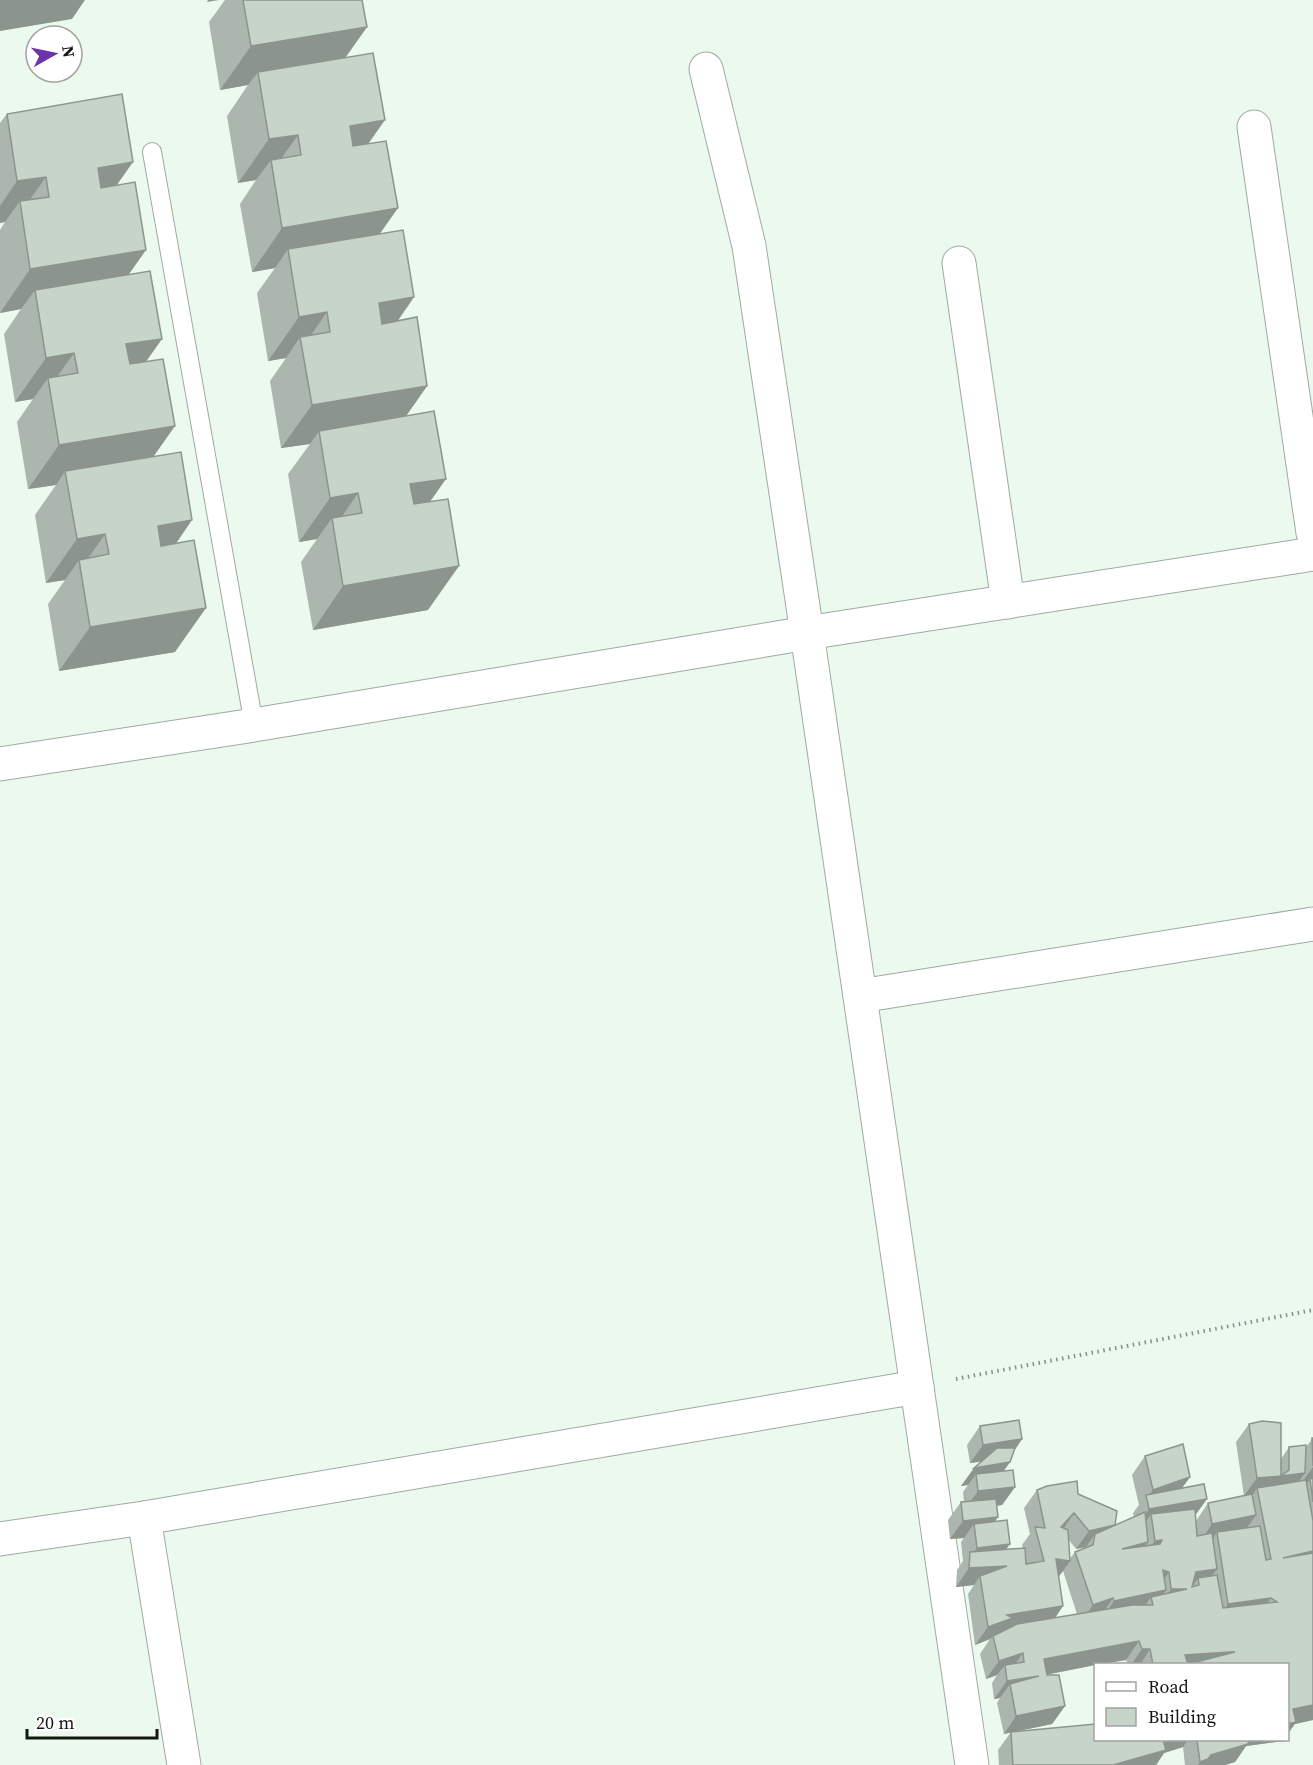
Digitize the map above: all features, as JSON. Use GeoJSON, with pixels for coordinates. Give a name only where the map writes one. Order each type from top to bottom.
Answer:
{"type":"FeatureCollection","features":[{"type":"Feature","properties":{"kind":"street"},"geometry":{"type":"LineString","coordinates":[[706,69],[749,246],[972,1765]]}},
{"type":"Feature","properties":{"kind":"street"},"geometry":{"type":"LineString","coordinates":[[1254,127],[1313,533]]}},
{"type":"Feature","properties":{"kind":"street"},"geometry":{"type":"LineString","coordinates":[[959,264],[1008,602]]}},
{"type":"Feature","properties":{"kind":"street"},"geometry":{"type":"LineString","coordinates":[[0,764],[254,725],[807,633],[1313,554]]}},
{"type":"Feature","properties":{"kind":"street"},"geometry":{"type":"LineString","coordinates":[[860,996],[1313,924]]}},
{"type":"Feature","properties":{"kind":"street"},"geometry":{"type":"LineString","coordinates":[[0,1539],[144,1518],[917,1387]]}},
{"type":"Feature","properties":{"kind":"street"},"geometry":{"type":"LineString","coordinates":[[144,1518],[184,1765]]}},
{"type":"Feature","properties":{"kind":"lane"},"geometry":{"type":"LineString","coordinates":[[152,152],[254,725]]}},
{"type":"Feature","properties":{"kind":"path"},"geometry":{"type":"LineString","coordinates":[[917,1387],[1313,1310]]}},
{"type":"Feature","properties":{"kind":"building"},"geometry":{"type":"Polygon","coordinates":[[[243,0],[362,0],[367,27],[251,46],[243,0]]]}},
{"type":"Feature","properties":{"kind":"building"},"geometry":{"type":"Polygon","coordinates":[[[373,53],[385,120],[350,126],[353,146],[386,141],[398,208],[282,228],[271,160],[301,155],[298,135],[269,139],[258,72],[373,53]]]}},
{"type":"Feature","properties":{"kind":"building"},"geometry":{"type":"Polygon","coordinates":[[[122,94],[133,162],[98,168],[101,188],[135,182],[146,250],[30,269],[20,201],[49,197],[46,177],[17,181],[7,114],[122,94]]]}},
{"type":"Feature","properties":{"kind":"building"},"geometry":{"type":"Polygon","coordinates":[[[403,230],[414,297],[379,303],[382,324],[417,317],[427,386],[312,405],[300,337],[330,332],[327,312],[299,317],[288,249],[403,230]]]}},
{"type":"Feature","properties":{"kind":"building"},"geometry":{"type":"Polygon","coordinates":[[[150,271],[162,339],[126,344],[130,364],[163,359],[175,426],[59,445],[48,378],[78,373],[74,353],[46,358],[35,290],[150,271]]]}},
{"type":"Feature","properties":{"kind":"building"},"geometry":{"type":"Polygon","coordinates":[[[434,411],[446,479],[410,484],[414,504],[448,499],[459,566],[343,586],[332,518],[362,513],[358,493],[330,498],[319,431],[434,411]]]}},
{"type":"Feature","properties":{"kind":"building"},"geometry":{"type":"Polygon","coordinates":[[[181,452],[192,520],[158,526],[161,546],[194,540],[206,608],[90,627],[79,560],[109,554],[105,534],[77,539],[65,471],[181,452]]]}},
{"type":"Feature","properties":{"kind":"building"},"geometry":{"type":"Polygon","coordinates":[[[1019,1420],[1022,1439],[983,1445],[980,1426],[1019,1420]]]}},
{"type":"Feature","properties":{"kind":"building"},"geometry":{"type":"Polygon","coordinates":[[[1262,1421],[1281,1423],[1281,1476],[1257,1478],[1249,1424],[1262,1421]]]}},
{"type":"Feature","properties":{"kind":"building"},"geometry":{"type":"Polygon","coordinates":[[[1183,1444],[1190,1477],[1153,1490],[1145,1456],[1183,1444]]]}},
{"type":"Feature","properties":{"kind":"building"},"geometry":{"type":"Polygon","coordinates":[[[1306,1445],[1305,1473],[1281,1476],[1289,1470],[1289,1447],[1306,1445]]]}},
{"type":"Feature","properties":{"kind":"building"},"geometry":{"type":"Polygon","coordinates":[[[997,1448],[1015,1448],[1010,1462],[974,1468],[997,1448]]]}},
{"type":"Feature","properties":{"kind":"building"},"geometry":{"type":"Polygon","coordinates":[[[1013,1470],[1015,1487],[978,1491],[976,1474],[1013,1470]]]}},
{"type":"Feature","properties":{"kind":"building"},"geometry":{"type":"Polygon","coordinates":[[[1313,1478],[1313,1502],[1310,1479],[1313,1478]]]}},
{"type":"Feature","properties":{"kind":"building"},"geometry":{"type":"Polygon","coordinates":[[[1306,1480],[1313,1521],[1313,1551],[1283,1558],[1313,1553],[1313,1705],[1293,1709],[1296,1722],[1289,1724],[1289,1663],[1192,1663],[1235,1652],[1230,1652],[1185,1655],[1188,1663],[1153,1663],[1150,1649],[1142,1649],[1139,1641],[1044,1659],[1047,1675],[1059,1675],[1065,1706],[1016,1716],[1010,1684],[1039,1676],[1007,1681],[1005,1665],[1024,1662],[1023,1653],[999,1661],[993,1636],[1017,1624],[1132,1605],[1153,1605],[1151,1597],[1187,1589],[1171,1589],[1169,1572],[1163,1570],[1166,1590],[1114,1601],[1113,1598],[1093,1605],[1075,1552],[1093,1545],[1095,1534],[1145,1512],[1148,1542],[1122,1549],[1160,1544],[1162,1540],[1155,1541],[1151,1514],[1195,1509],[1197,1536],[1212,1533],[1217,1569],[1196,1572],[1192,1587],[1199,1585],[1198,1578],[1217,1575],[1223,1608],[1277,1602],[1271,1598],[1228,1604],[1217,1532],[1260,1526],[1266,1560],[1271,1559],[1257,1488],[1306,1480]]]}},
{"type":"Feature","properties":{"kind":"building"},"geometry":{"type":"Polygon","coordinates":[[[1077,1481],[1078,1494],[1117,1511],[1115,1525],[1089,1531],[1074,1513],[1061,1527],[1068,1530],[1070,1561],[1056,1559],[1063,1606],[1007,1615],[1013,1618],[988,1627],[980,1576],[1007,1566],[969,1568],[970,1552],[1025,1548],[1026,1564],[1044,1561],[1035,1527],[1045,1528],[1037,1490],[1077,1481]]]}},
{"type":"Feature","properties":{"kind":"building"},"geometry":{"type":"Polygon","coordinates":[[[1204,1484],[1207,1499],[1149,1509],[1146,1495],[1204,1484]]]}},
{"type":"Feature","properties":{"kind":"building"},"geometry":{"type":"Polygon","coordinates":[[[1252,1494],[1256,1515],[1212,1524],[1208,1503],[1252,1494]]]}},
{"type":"Feature","properties":{"kind":"building"},"geometry":{"type":"Polygon","coordinates":[[[996,1499],[998,1517],[963,1521],[961,1502],[996,1499]]]}},
{"type":"Feature","properties":{"kind":"building"},"geometry":{"type":"Polygon","coordinates":[[[1007,1520],[1010,1544],[977,1548],[974,1524],[1007,1520]]]}},
{"type":"Feature","properties":{"kind":"building"},"geometry":{"type":"Polygon","coordinates":[[[1094,1724],[1094,1741],[1163,1741],[1166,1750],[1113,1765],[1013,1765],[1011,1732],[1094,1724]]]}},
{"type":"Feature","properties":{"kind":"building"},"geometry":{"type":"Polygon","coordinates":[[[1197,1741],[1249,1741],[1248,1744],[1211,1755],[1200,1762],[1197,1741]]]}}]}
